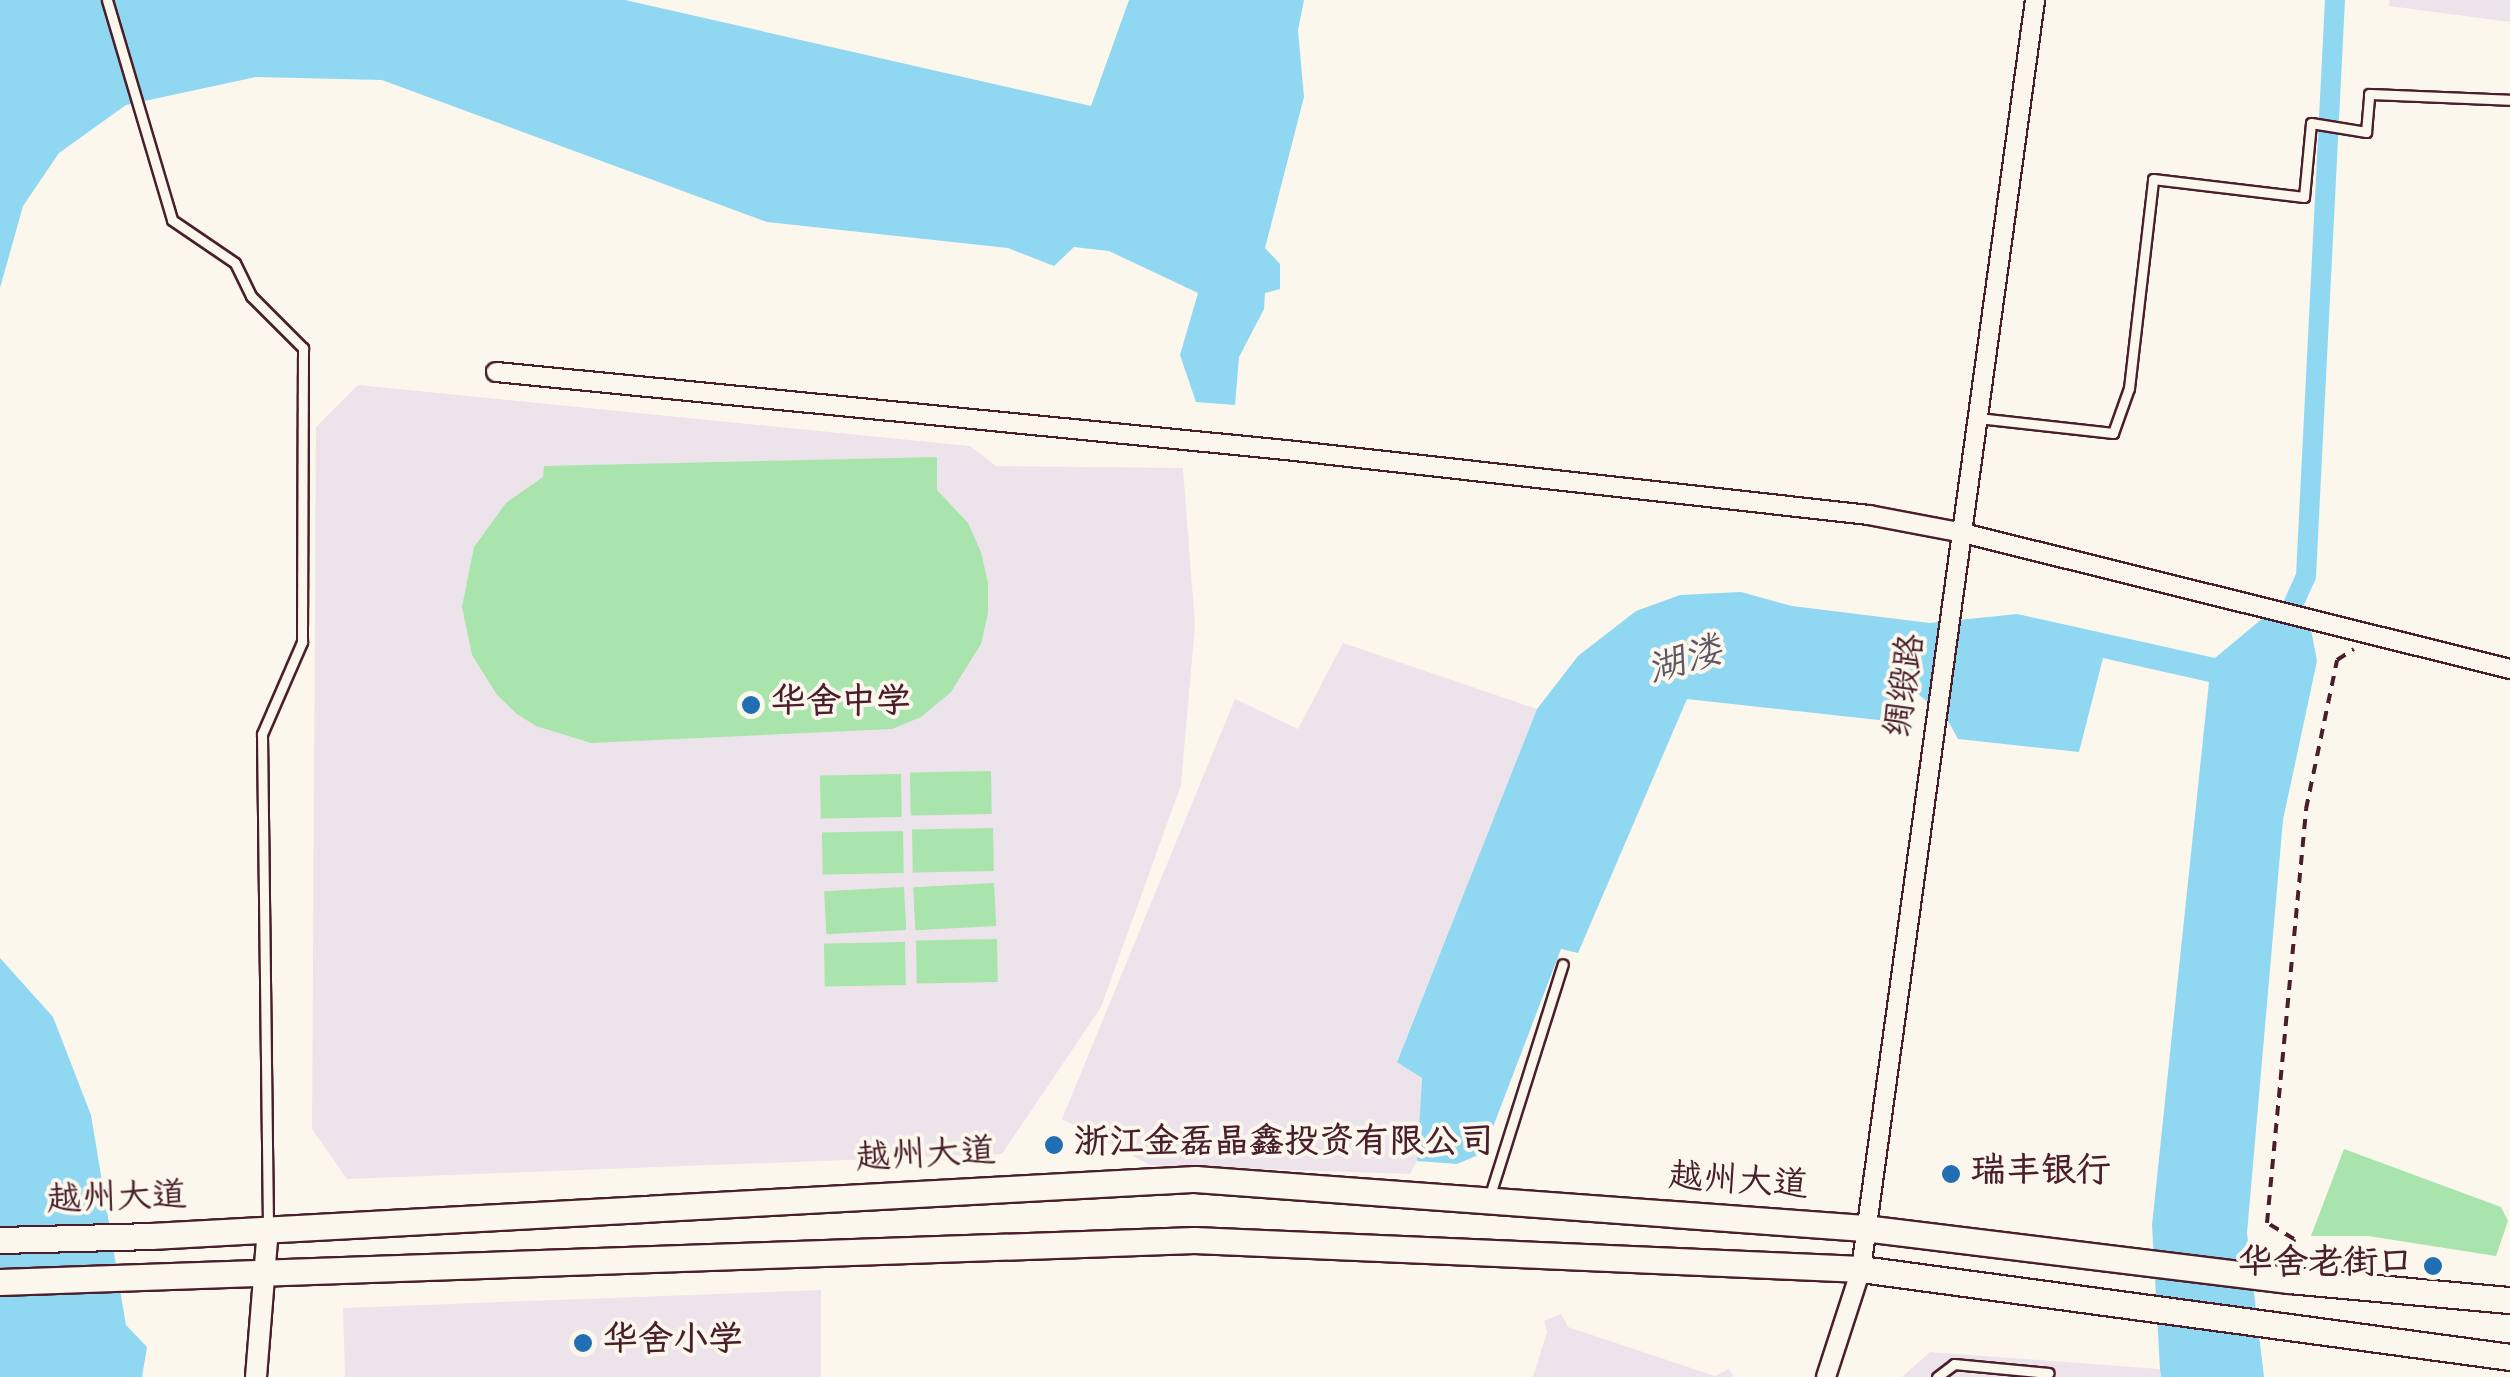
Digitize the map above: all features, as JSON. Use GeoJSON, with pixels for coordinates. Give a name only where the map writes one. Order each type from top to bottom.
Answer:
{"type":"FeatureCollection","features":[{"type":"Feature","properties":{"kind":"main road","name":"越州大道"},"geometry":{"type":"LineString","coordinates":[[0,1240],[151,1236],[1195,1178],[1864,1228],[2275,1278],[2510,1300]]}},
{"type":"Feature","properties":{"kind":"main road"},"geometry":{"type":"LineString","coordinates":[[0,1282],[155,1278],[263,1269],[1194,1240],[1861,1269],[2510,1357]]}},
{"type":"Feature","properties":{"kind":"street","name":"绸缎路"},"geometry":{"type":"LineString","coordinates":[[1826,1377],[1861,1269],[2035,0]]}},
{"type":"Feature","properties":{"kind":"street"},"geometry":{"type":"LineString","coordinates":[[496,372],[1286,450],[1870,515],[1963,533],[2510,668]]}},
{"type":"Feature","properties":{"kind":"street"},"geometry":{"type":"LineString","coordinates":[[256,1377],[268,1229]]}},
{"type":"Feature","properties":{"kind":"lane"},"geometry":{"type":"LineString","coordinates":[[107,0],[172,220],[235,263],[251,296],[302,348],[302,642],[262,734],[268,1229]]}},
{"type":"Feature","properties":{"kind":"lane"},"geometry":{"type":"LineString","coordinates":[[1978,418],[2113,433],[2129,388],[2153,178],[2304,198],[2311,123],[2366,132],[2369,94],[2510,100]]}},
{"type":"Feature","properties":{"kind":"lane"},"geometry":{"type":"LineString","coordinates":[[1488,1200],[1563,964]]}},
{"type":"Feature","properties":{"kind":"lane"},"geometry":{"type":"LineString","coordinates":[[1937,1377],[1954,1364],[2049,1373]]}},
{"type":"Feature","properties":{"kind":"path"},"geometry":{"type":"LineString","coordinates":[[2294,1239],[2266,1223],[2306,808],[2337,660],[2376,635]]}},
{"type":"Feature","properties":{"kind":"shaded area"},"geometry":{"type":"Polygon","coordinates":[[[2390,0],[2510,0],[2510,22],[2389,6],[2390,0]]]}},
{"type":"Feature","properties":{"kind":"shaded area","name":"华舍中学"},"geometry":{"type":"Polygon","coordinates":[[[358,385],[970,446],[996,466],[1183,468],[1195,625],[1181,785],[1101,1007],[1002,1154],[347,1179],[312,1129],[316,427],[358,385]]]}},
{"type":"Feature","properties":{"kind":"shaded area"},"geometry":{"type":"Polygon","coordinates":[[[1343,643],[1537,709],[1397,1061],[1422,1078],[1417,1161],[1410,1174],[1150,1165],[1062,1119],[1235,699],[1298,729],[1343,643]]]}},
{"type":"Feature","properties":{"kind":"shaded area","name":"华舍小学"},"geometry":{"type":"Polygon","coordinates":[[[821,1290],[821,1377],[345,1377],[343,1308],[821,1290]]]}},
{"type":"Feature","properties":{"kind":"shaded area"},"geometry":{"type":"Polygon","coordinates":[[[1561,1314],[1568,1327],[1715,1376],[1729,1369],[1734,1377],[1533,1377],[1547,1332],[1544,1321],[1561,1314]]]}},
{"type":"Feature","properties":{"kind":"shaded area"},"geometry":{"type":"Polygon","coordinates":[[[1930,1352],[2160,1369],[2161,1377],[1902,1377],[1930,1352]]]}},
{"type":"Feature","properties":{"kind":"green space"},"geometry":{"type":"Polygon","coordinates":[[[937,457],[937,490],[968,523],[981,552],[988,583],[988,613],[981,644],[951,692],[921,717],[892,729],[591,743],[536,726],[517,714],[497,695],[472,655],[462,607],[474,547],[506,503],[543,477],[544,466],[937,457]]]}},
{"type":"Feature","properties":{"kind":"green space"},"geometry":{"type":"Polygon","coordinates":[[[991,771],[992,814],[911,815],[910,772],[991,771]]]}},
{"type":"Feature","properties":{"kind":"green space"},"geometry":{"type":"Polygon","coordinates":[[[901,774],[902,817],[821,818],[820,775],[901,774]]]}},
{"type":"Feature","properties":{"kind":"green space"},"geometry":{"type":"Polygon","coordinates":[[[993,828],[994,871],[913,872],[912,829],[993,828]]]}},
{"type":"Feature","properties":{"kind":"green space"},"geometry":{"type":"Polygon","coordinates":[[[903,831],[904,873],[823,874],[822,832],[903,831]]]}},
{"type":"Feature","properties":{"kind":"green space"},"geometry":{"type":"Polygon","coordinates":[[[994,883],[996,926],[915,930],[913,887],[994,883]]]}},
{"type":"Feature","properties":{"kind":"green space"},"geometry":{"type":"Polygon","coordinates":[[[904,887],[906,930],[826,934],[824,891],[904,887]]]}},
{"type":"Feature","properties":{"kind":"green space"},"geometry":{"type":"Polygon","coordinates":[[[997,939],[998,982],[917,983],[916,940],[997,939]]]}},
{"type":"Feature","properties":{"kind":"green space"},"geometry":{"type":"Polygon","coordinates":[[[905,942],[906,985],[825,986],[824,943],[905,942]]]}},
{"type":"Feature","properties":{"kind":"green space"},"geometry":{"type":"Polygon","coordinates":[[[2344,1149],[2501,1207],[2508,1221],[2496,1256],[2368,1236],[2311,1236],[2344,1149]]]}},
{"type":"Feature","properties":{"kind":"water"},"geometry":{"type":"Polygon","coordinates":[[[0,0],[625,0],[1091,106],[1129,0],[1304,0],[1298,30],[1304,97],[1265,248],[1280,264],[1280,289],[1265,293],[1264,309],[1239,357],[1235,405],[1196,402],[1180,355],[1198,293],[1109,251],[1074,247],[1054,266],[1008,248],[767,222],[382,80],[256,77],[126,105],[59,153],[23,206],[0,288],[0,0]]]}},
{"type":"Feature","properties":{"kind":"water","name":"湖溇"},"geometry":{"type":"Polygon","coordinates":[[[1741,592],[1792,606],[1930,623],[2017,614],[2215,658],[2269,613],[2310,624],[2317,661],[2283,820],[2247,1233],[2264,1377],[2161,1377],[2160,1369],[2152,1225],[2209,682],[2103,658],[2079,752],[1958,739],[1947,719],[1916,692],[1888,721],[1687,699],[1578,953],[1561,949],[1488,1140],[1476,1156],[1457,1164],[1417,1161],[1422,1078],[1397,1062],[1537,709],[1578,656],[1636,611],[1680,595],[1741,592]]]}},
{"type":"Feature","properties":{"kind":"water"},"geometry":{"type":"Polygon","coordinates":[[[0,958],[53,1017],[91,1115],[126,1325],[147,1347],[142,1377],[0,1377],[0,958]]]}},
{"type":"Feature","properties":{"kind":"waterway"},"geometry":{"type":"LineString","coordinates":[[2283,627],[2306,576],[2335,0]]}},
{"type":"Feature","properties":{"kind":"place","name":"华舍中学"},"geometry":{"type":"Point","coordinates":[751,705]}},
{"type":"Feature","properties":{"kind":"place","name":"浙江金磊晶鑫投资有限公司"},"geometry":{"type":"Point","coordinates":[1054,1145]}},
{"type":"Feature","properties":{"kind":"place","name":"瑞丰银行"},"geometry":{"type":"Point","coordinates":[1951,1174]}},
{"type":"Feature","properties":{"kind":"place","name":"华舍老街口"},"geometry":{"type":"Point","coordinates":[2433,1266]}},
{"type":"Feature","properties":{"kind":"place","name":"华舍小学"},"geometry":{"type":"Point","coordinates":[583,1343]}}]}
